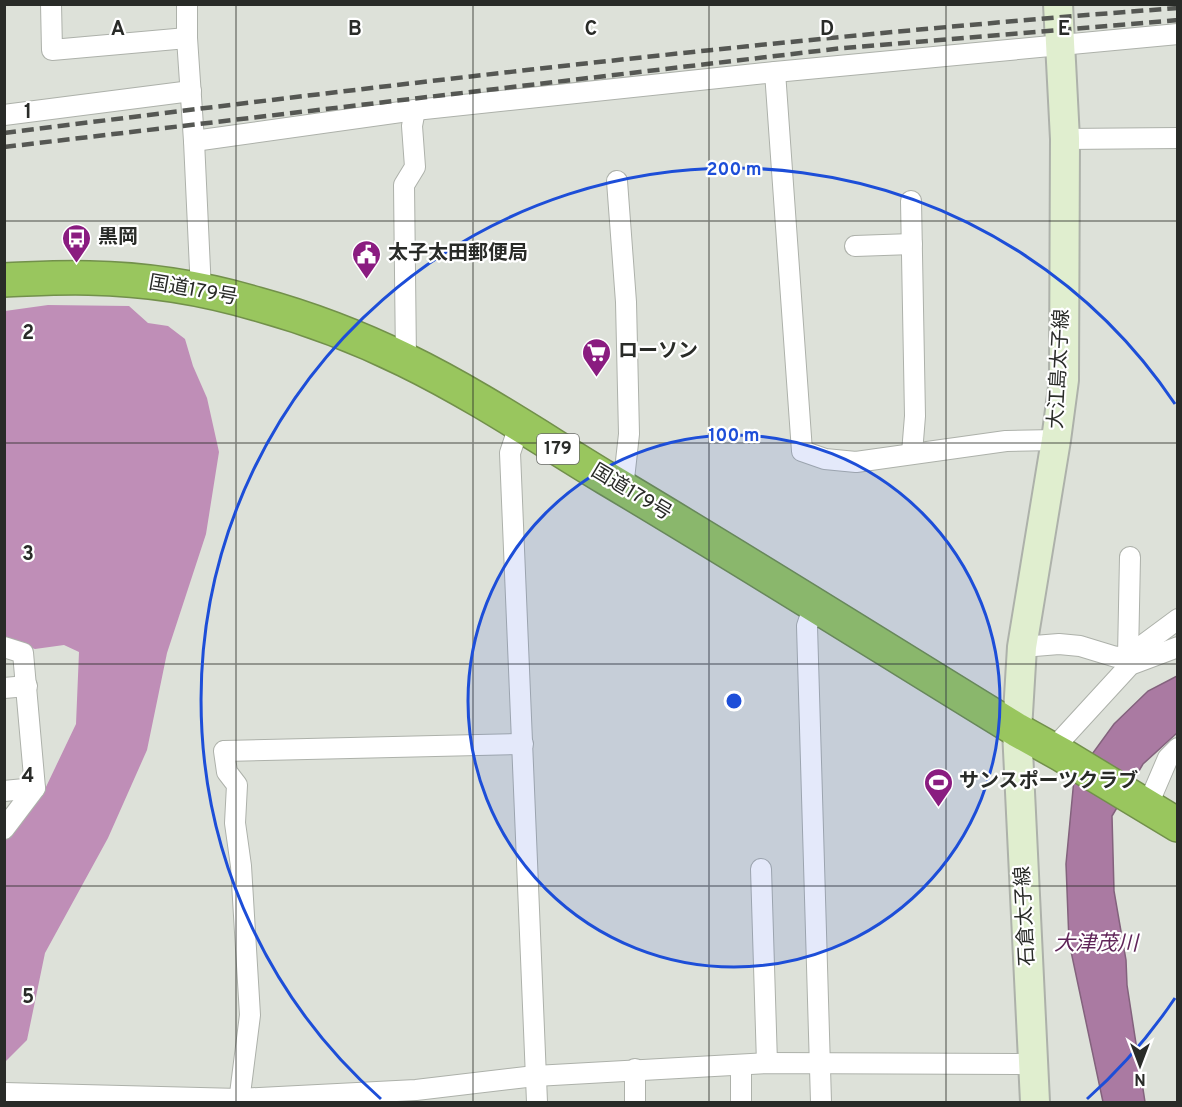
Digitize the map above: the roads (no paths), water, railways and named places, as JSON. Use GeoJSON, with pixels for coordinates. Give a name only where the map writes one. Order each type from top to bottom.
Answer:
{"type":"FeatureCollection","features":[{"type":"Feature","properties":{"kind":"highway","name":"国道179号"},"geometry":{"type":"LineString","coordinates":[[4,280],[115,279],[201,291],[255,303],[304,318],[406,360],[623,488],[1017,730],[1178,825]]}},
{"type":"Feature","properties":{"kind":"main road","name":"大江島太子線"},"geometry":{"type":"LineString","coordinates":[[1017,730],[1022,647],[1064,380],[1065,139],[1058,4]]}},
{"type":"Feature","properties":{"kind":"main road","name":"石倉太子線"},"geometry":{"type":"LineString","coordinates":[[1017,730],[1035,1102]]}},
{"type":"Feature","properties":{"kind":"street"},"geometry":{"type":"LineString","coordinates":[[51,4],[52,50],[187,38]]}},
{"type":"Feature","properties":{"kind":"street"},"geometry":{"type":"LineString","coordinates":[[187,4],[201,291]]}},
{"type":"Feature","properties":{"kind":"street"},"geometry":{"type":"LineString","coordinates":[[194,141],[415,111],[776,72],[1178,34]]}},
{"type":"Feature","properties":{"kind":"street"},"geometry":{"type":"LineString","coordinates":[[776,72],[802,451],[825,459],[856,462],[1006,441],[1056,440]]}},
{"type":"Feature","properties":{"kind":"street"},"geometry":{"type":"LineString","coordinates":[[4,115],[190,91]]}},
{"type":"Feature","properties":{"kind":"street"},"geometry":{"type":"LineString","coordinates":[[406,360],[404,185],[415,167],[412,126],[415,111]]}},
{"type":"Feature","properties":{"kind":"street"},"geometry":{"type":"LineString","coordinates":[[1065,139],[1178,138]]}},
{"type":"Feature","properties":{"kind":"street"},"geometry":{"type":"LineString","coordinates":[[617,181],[626,302],[629,434],[623,488]]}},
{"type":"Feature","properties":{"kind":"street"},"geometry":{"type":"LineString","coordinates":[[911,201],[915,416],[912,453]]}},
{"type":"Feature","properties":{"kind":"street"},"geometry":{"type":"LineString","coordinates":[[855,246],[912,244]]}},
{"type":"Feature","properties":{"kind":"street"},"geometry":{"type":"LineString","coordinates":[[519,426],[510,453],[537,1102]]}},
{"type":"Feature","properties":{"kind":"street"},"geometry":{"type":"LineString","coordinates":[[1129,660],[1131,557]]}},
{"type":"Feature","properties":{"kind":"street"},"geometry":{"type":"LineString","coordinates":[[814,605],[807,626],[821,1102]]}},
{"type":"Feature","properties":{"kind":"street"},"geometry":{"type":"LineString","coordinates":[[1057,752],[1129,660],[1178,619]]}},
{"type":"Feature","properties":{"kind":"street"},"geometry":{"type":"LineString","coordinates":[[1022,647],[1059,644],[1080,646],[1129,660],[1178,647]]}},
{"type":"Feature","properties":{"kind":"street"},"geometry":{"type":"LineString","coordinates":[[4,647],[23,653],[35,788],[4,829]]}},
{"type":"Feature","properties":{"kind":"street"},"geometry":{"type":"LineString","coordinates":[[4,688],[27,686]]}},
{"type":"Feature","properties":{"kind":"street"},"geometry":{"type":"LineString","coordinates":[[239,1101],[250,1015],[241,866],[235,823],[237,785],[226,772],[224,751],[523,744]]}},
{"type":"Feature","properties":{"kind":"street"},"geometry":{"type":"LineString","coordinates":[[1142,804],[1168,758],[1178,748]]}},
{"type":"Feature","properties":{"kind":"street"},"geometry":{"type":"LineString","coordinates":[[4,791],[35,788]]}},
{"type":"Feature","properties":{"kind":"street"},"geometry":{"type":"LineString","coordinates":[[761,869],[767,1063]]}},
{"type":"Feature","properties":{"kind":"street"},"geometry":{"type":"LineString","coordinates":[[4,1093],[239,1101],[417,1096],[535,1076],[635,1069],[820,1062],[1033,1064]]}},
{"type":"Feature","properties":{"kind":"street"},"geometry":{"type":"LineString","coordinates":[[741,1066],[741,1102]]}},
{"type":"Feature","properties":{"kind":"street"},"geometry":{"type":"LineString","coordinates":[[635,1069],[636,1102]]}},
{"type":"Feature","properties":{"kind":"water","name":"大津茂川"},"geometry":{"type":"Polygon","coordinates":[[[1177,676],[1177,733],[1143,764],[1112,816],[1114,891],[1126,960],[1127,985],[1145,1102],[1103,1102],[1069,942],[1066,864],[1074,779],[1114,724],[1148,691],[1177,676]]]}},
{"type":"Feature","properties":{"kind":"railway"},"geometry":{"type":"LineString","coordinates":[[4,133],[737,47],[1178,8]]}},
{"type":"Feature","properties":{"kind":"railway"},"geometry":{"type":"LineString","coordinates":[[4,147],[843,48],[1178,20]]}},
{"type":"Feature","properties":{"kind":"place","name":"黒岡"},"geometry":{"type":"Point","coordinates":[77,264]}},
{"type":"Feature","properties":{"kind":"place","name":"太子太田郵便局"},"geometry":{"type":"Point","coordinates":[367,280]}},
{"type":"Feature","properties":{"kind":"place","name":"ローソン"},"geometry":{"type":"Point","coordinates":[597,378]}},
{"type":"Feature","properties":{"kind":"place","name":"サンスポーツクラブ"},"geometry":{"type":"Point","coordinates":[938,808]}}]}
